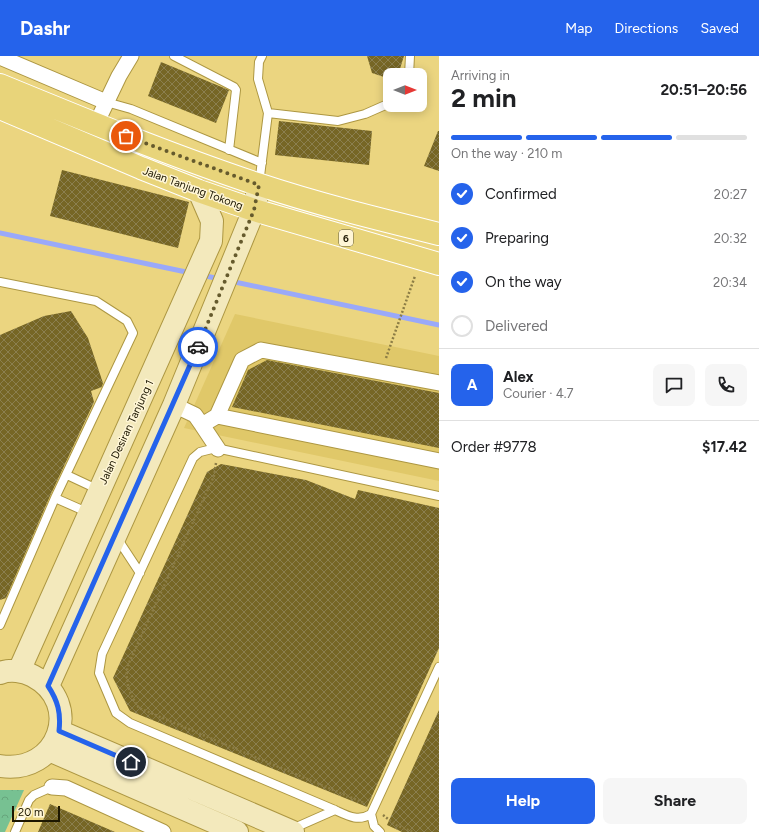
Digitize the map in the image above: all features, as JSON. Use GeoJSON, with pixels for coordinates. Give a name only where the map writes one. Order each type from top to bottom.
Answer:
{"type":"FeatureCollection","features":[{"type":"Feature","properties":{"kind":"main road"},"geometry":{"type":"LineString","coordinates":[[0,85],[196,163],[259,185],[383,220],[439,234]]}},
{"type":"Feature","properties":{"kind":"main road","name":"Jalan Tanjung Tokong"},"geometry":{"type":"LineString","coordinates":[[0,108],[200,191],[254,210],[430,262]]}},
{"type":"Feature","properties":{"kind":"main road"},"geometry":{"type":"LineString","coordinates":[[383,220],[439,224]]}},
{"type":"Feature","properties":{"kind":"street"},"geometry":{"type":"LineString","coordinates":[[96,124],[131,56]]}},
{"type":"Feature","properties":{"kind":"street"},"geometry":{"type":"LineString","coordinates":[[0,57],[106,102]]}},
{"type":"Feature","properties":{"kind":"street"},"geometry":{"type":"LineString","coordinates":[[48,686],[174,405],[254,210],[259,185]]}},
{"type":"Feature","properties":{"kind":"street","name":"Jalan Desiran Tanjung 1"},"geometry":{"type":"LineString","coordinates":[[9,672],[89,514],[211,241],[212,221],[200,191]]}},
{"type":"Feature","properties":{"kind":"street"},"geometry":{"type":"LineString","coordinates":[[202,425],[217,416],[242,360],[261,350],[381,371],[439,383]]}},
{"type":"Feature","properties":{"kind":"street"},"geometry":{"type":"LineString","coordinates":[[174,405],[195,415],[218,449]]}},
{"type":"Feature","properties":{"kind":"street"},"geometry":{"type":"LineString","coordinates":[[217,416],[439,461]]}},
{"type":"Feature","properties":{"kind":"street"},"geometry":{"type":"LineString","coordinates":[[0,766],[12,768],[26,766],[39,760],[49,750],[59,731],[59,707],[55,696],[48,686],[34,676],[9,672]]}},
{"type":"Feature","properties":{"kind":"street"},"geometry":{"type":"LineString","coordinates":[[59,731],[291,831]]}},
{"type":"Feature","properties":{"kind":"street"},"geometry":{"type":"LineString","coordinates":[[49,750],[238,832]]}},
{"type":"Feature","properties":{"kind":"street"},"geometry":{"type":"LineString","coordinates":[[52,787],[66,788],[163,832]]}},
{"type":"Feature","properties":{"kind":"lane"},"geometry":{"type":"LineString","coordinates":[[174,56],[234,86],[236,90],[229,150]]}},
{"type":"Feature","properties":{"kind":"lane"},"geometry":{"type":"LineString","coordinates":[[259,185],[268,113],[258,79],[259,62],[262,56]]}},
{"type":"Feature","properties":{"kind":"lane"},"geometry":{"type":"LineString","coordinates":[[409,68],[410,56]]}},
{"type":"Feature","properties":{"kind":"lane"},"geometry":{"type":"LineString","coordinates":[[106,102],[131,109],[262,163]]}},
{"type":"Feature","properties":{"kind":"lane"},"geometry":{"type":"LineString","coordinates":[[268,113],[338,121],[365,114],[383,106]]}},
{"type":"Feature","properties":{"kind":"lane"},"geometry":{"type":"LineString","coordinates":[[0,282],[96,301],[127,321],[133,333],[55,498],[0,624]]}},
{"type":"Feature","properties":{"kind":"lane"},"geometry":{"type":"LineString","coordinates":[[439,496],[218,449],[200,452],[193,458],[102,654],[99,673],[116,713],[130,724],[354,818],[364,818],[372,811],[439,667]]}},
{"type":"Feature","properties":{"kind":"lane"},"geometry":{"type":"LineString","coordinates":[[67,475],[100,490]]}},
{"type":"Feature","properties":{"kind":"lane"},"geometry":{"type":"LineString","coordinates":[[55,498],[89,514]]}},
{"type":"Feature","properties":{"kind":"lane"},"geometry":{"type":"LineString","coordinates":[[116,535],[140,573]]}},
{"type":"Feature","properties":{"kind":"lane"},"geometry":{"type":"LineString","coordinates":[[15,832],[29,800],[34,795],[52,787]]}},
{"type":"Feature","properties":{"kind":"lane"},"geometry":{"type":"LineString","coordinates":[[291,831],[335,810]]}},
{"type":"Feature","properties":{"kind":"lane"},"geometry":{"type":"LineString","coordinates":[[372,811],[374,826],[380,832]]}},
{"type":"Feature","properties":{"kind":"path"},"geometry":{"type":"LineString","coordinates":[[381,371],[403,312],[430,262]]}},
{"type":"Feature","properties":{"kind":"path"},"geometry":{"type":"LineString","coordinates":[[218,449],[214,476],[128,665],[125,676],[133,699],[139,708],[372,811],[396,825],[413,832]]}},
{"type":"Feature","properties":{"kind":"shaded area"},"geometry":{"type":"Polygon","coordinates":[[[235,314],[439,356],[439,481],[184,428],[235,314]]]}},
{"type":"Feature","properties":{"kind":"green space"},"geometry":{"type":"Polygon","coordinates":[[[0,790],[24,790],[5,832],[0,832],[0,790]]]}},
{"type":"Feature","properties":{"kind":"building"},"geometry":{"type":"Polygon","coordinates":[[[367,56],[404,56],[400,68],[383,68],[383,77],[372,73],[367,56]]]}},
{"type":"Feature","properties":{"kind":"building"},"geometry":{"type":"Polygon","coordinates":[[[161,62],[229,90],[216,123],[148,96],[161,62]]]}},
{"type":"Feature","properties":{"kind":"building"},"geometry":{"type":"Polygon","coordinates":[[[279,121],[372,131],[369,165],[275,155],[279,121]]]}},
{"type":"Feature","properties":{"kind":"building"},"geometry":{"type":"Polygon","coordinates":[[[439,131],[439,171],[424,166],[439,131]]]}},
{"type":"Feature","properties":{"kind":"building"},"geometry":{"type":"Polygon","coordinates":[[[62,170],[189,202],[178,248],[50,216],[62,170]]]}},
{"type":"Feature","properties":{"kind":"building"},"geometry":{"type":"Polygon","coordinates":[[[71,311],[88,338],[103,383],[102,387],[91,391],[94,402],[50,496],[6,598],[0,600],[0,335],[44,316],[71,311]]]}},
{"type":"Feature","properties":{"kind":"building"},"geometry":{"type":"Polygon","coordinates":[[[267,360],[439,393],[439,448],[232,407],[248,370],[267,360]]]}},
{"type":"Feature","properties":{"kind":"building"},"geometry":{"type":"Polygon","coordinates":[[[221,464],[306,480],[355,499],[358,490],[439,508],[439,648],[367,807],[130,711],[113,678],[207,472],[221,464]]]}},
{"type":"Feature","properties":{"kind":"building"},"geometry":{"type":"Polygon","coordinates":[[[439,710],[439,832],[402,832],[387,825],[439,710]]]}},
{"type":"Feature","properties":{"kind":"building"},"geometry":{"type":"Polygon","coordinates":[[[50,804],[115,832],[38,832],[50,804]]]}},
{"type":"Feature","properties":{"kind":"waterway"},"geometry":{"type":"LineString","coordinates":[[0,233],[191,273]]}},
{"type":"Feature","properties":{"kind":"waterway"},"geometry":{"type":"LineString","coordinates":[[201,275],[220,279]]}},
{"type":"Feature","properties":{"kind":"waterway"},"geometry":{"type":"LineString","coordinates":[[230,281],[439,325]]}},
{"type":"Feature","properties":{"kind":"way so far"},"geometry":{"type":"LineString","coordinates":[[126,136],[259,185],[254,210],[198,347]]}},
{"type":"Feature","properties":{"kind":"route"},"geometry":{"type":"LineString","coordinates":[[131,762],[59,731],[59,707],[55,696],[48,686],[174,405],[198,347]]}}]}
